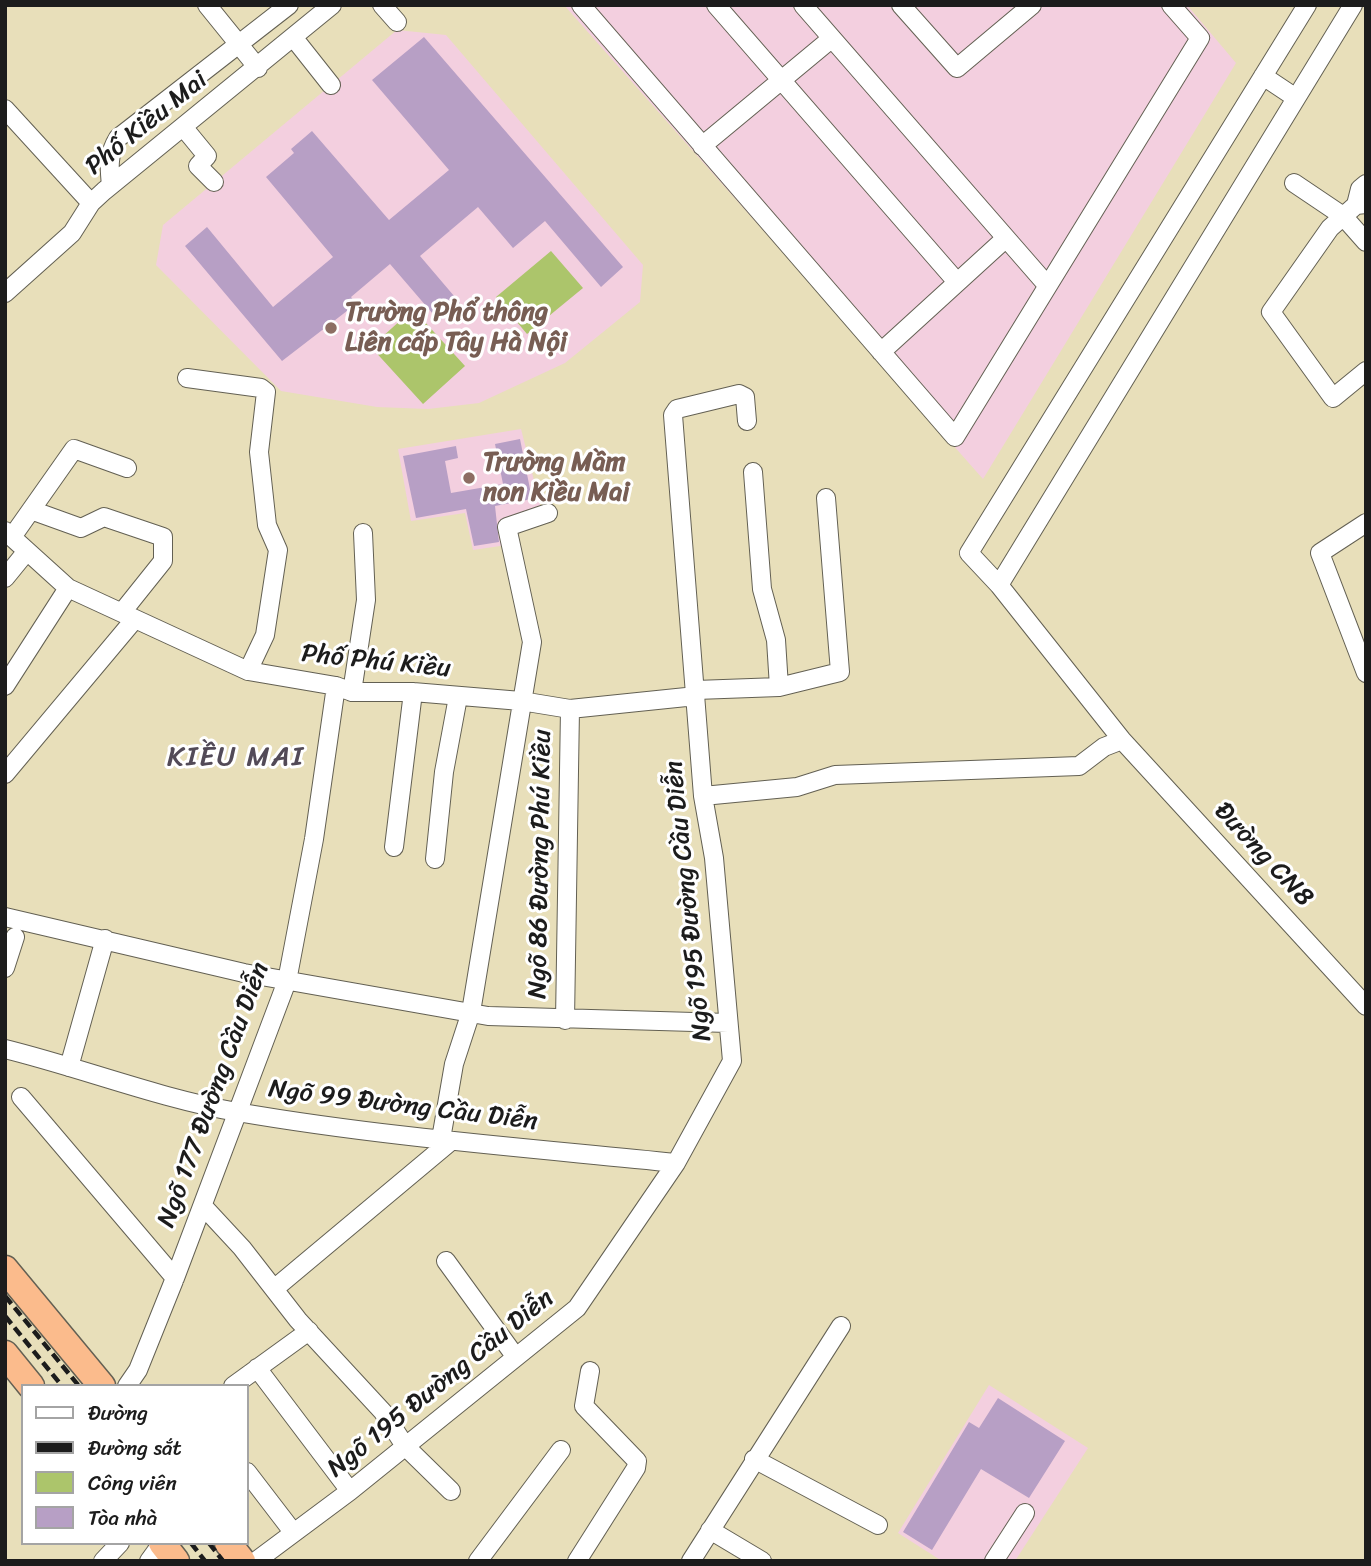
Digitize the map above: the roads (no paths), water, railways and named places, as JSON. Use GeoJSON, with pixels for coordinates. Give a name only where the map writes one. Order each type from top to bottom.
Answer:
{"type":"FeatureCollection","features":[{"type":"Feature","properties":{"kind":"highway"},"geometry":{"type":"LineString","coordinates":[[5,1269],[100,1384]]}},
{"type":"Feature","properties":{"kind":"highway"},"geometry":{"type":"LineString","coordinates":[[5,1354],[29,1384]]}},
{"type":"Feature","properties":{"kind":"highway"},"geometry":{"type":"LineString","coordinates":[[164,1545],[176,1561]]}},
{"type":"Feature","properties":{"kind":"highway"},"geometry":{"type":"LineString","coordinates":[[230,1545],[242,1561]]}},
{"type":"Feature","properties":{"kind":"street"},"geometry":{"type":"LineString","coordinates":[[207,5],[258,68]]}},
{"type":"Feature","properties":{"kind":"street"},"geometry":{"type":"LineString","coordinates":[[111,185],[111,149],[118,138],[289,5]]}},
{"type":"Feature","properties":{"kind":"street","name":"Phố Kiều Mai"},"geometry":{"type":"LineString","coordinates":[[5,293],[72,233],[91,202],[332,5]]}},
{"type":"Feature","properties":{"kind":"street"},"geometry":{"type":"LineString","coordinates":[[382,5],[397,22]]}},
{"type":"Feature","properties":{"kind":"street"},"geometry":{"type":"LineString","coordinates":[[581,5],[955,437],[1200,38],[1171,5]]}},
{"type":"Feature","properties":{"kind":"street"},"geometry":{"type":"LineString","coordinates":[[716,5],[957,282]]}},
{"type":"Feature","properties":{"kind":"street"},"geometry":{"type":"LineString","coordinates":[[803,5],[1046,285]]}},
{"type":"Feature","properties":{"kind":"street"},"geometry":{"type":"LineString","coordinates":[[901,5],[957,68],[1032,5]]}},
{"type":"Feature","properties":{"kind":"street"},"geometry":{"type":"LineString","coordinates":[[1296,98],[1263,76],[1307,5]]}},
{"type":"Feature","properties":{"kind":"street"},"geometry":{"type":"LineString","coordinates":[[999,585],[1353,5]]}},
{"type":"Feature","properties":{"kind":"street"},"geometry":{"type":"LineString","coordinates":[[293,37],[331,85]]}},
{"type":"Feature","properties":{"kind":"street"},"geometry":{"type":"LineString","coordinates":[[702,146],[831,39]]}},
{"type":"Feature","properties":{"kind":"street","name":"Đường CN8"},"geometry":{"type":"LineString","coordinates":[[1263,76],[969,553],[999,585],[1122,740],[1366,1006]]}},
{"type":"Feature","properties":{"kind":"street"},"geometry":{"type":"LineString","coordinates":[[5,109],[91,202]]}},
{"type":"Feature","properties":{"kind":"street"},"geometry":{"type":"LineString","coordinates":[[184,128],[207,156],[198,166],[214,182]]}},
{"type":"Feature","properties":{"kind":"street"},"geometry":{"type":"LineString","coordinates":[[1294,183],[1355,208]]}},
{"type":"Feature","properties":{"kind":"street"},"geometry":{"type":"LineString","coordinates":[[1366,184],[1360,189],[1355,208],[1366,242]]}},
{"type":"Feature","properties":{"kind":"street"},"geometry":{"type":"LineString","coordinates":[[1355,208],[1330,228],[1271,312],[1333,398],[1366,371]]}},
{"type":"Feature","properties":{"kind":"street"},"geometry":{"type":"LineString","coordinates":[[881,352],[1006,238]]}},
{"type":"Feature","properties":{"kind":"street"},"geometry":{"type":"LineString","coordinates":[[187,378],[261,388],[266,392],[259,452],[267,525],[278,550],[265,635],[248,671]]}},
{"type":"Feature","properties":{"kind":"street","name":"Ngõ 195 Đường Cầu Diễn"},"geometry":{"type":"LineString","coordinates":[[256,1561],[405,1447],[578,1308],[676,1163],[732,1061],[714,859],[703,796],[673,415],[677,409],[739,394],[744,397],[747,421]]}},
{"type":"Feature","properties":{"kind":"street"},"geometry":{"type":"LineString","coordinates":[[8,534],[31,510],[74,449],[127,468]]}},
{"type":"Feature","properties":{"kind":"street"},"geometry":{"type":"LineString","coordinates":[[753,472],[762,589],[776,640],[779,687]]}},
{"type":"Feature","properties":{"kind":"street","name":"Phố Phú Kiều"},"geometry":{"type":"LineString","coordinates":[[8,534],[68,588],[248,671],[344,689],[521,701],[570,709],[696,693],[779,687],[840,672],[826,498]]}},
{"type":"Feature","properties":{"kind":"street"},"geometry":{"type":"LineString","coordinates":[[5,774],[129,616],[163,561],[163,537],[104,517],[81,528],[31,510]]}},
{"type":"Feature","properties":{"kind":"street"},"geometry":{"type":"LineString","coordinates":[[274,1289],[446,1140],[454,1064],[471,1012],[532,642],[508,527],[548,513]]}},
{"type":"Feature","properties":{"kind":"street"},"geometry":{"type":"LineString","coordinates":[[1366,523],[1320,553],[1366,673]]}},
{"type":"Feature","properties":{"kind":"street","name":"Ngõ 177 Đường Cầu Diễn"},"geometry":{"type":"LineString","coordinates":[[128,1384],[138,1370],[175,1278],[287,981],[344,689],[366,600],[363,533]]}},
{"type":"Feature","properties":{"kind":"street"},"geometry":{"type":"LineString","coordinates":[[5,578],[27,551]]}},
{"type":"Feature","properties":{"kind":"street"},"geometry":{"type":"LineString","coordinates":[[5,686],[68,588]]}},
{"type":"Feature","properties":{"kind":"street"},"geometry":{"type":"LineString","coordinates":[[394,847],[413,692]]}},
{"type":"Feature","properties":{"kind":"street"},"geometry":{"type":"LineString","coordinates":[[435,859],[444,772],[458,697]]}},
{"type":"Feature","properties":{"kind":"street","name":"Ngõ 86 Đường Phú Kiều"},"geometry":{"type":"LineString","coordinates":[[565,1020],[570,709]]}},
{"type":"Feature","properties":{"kind":"street"},"geometry":{"type":"LineString","coordinates":[[703,796],[797,787],[835,775],[1079,766],[1104,747],[1122,740]]}},
{"type":"Feature","properties":{"kind":"street"},"geometry":{"type":"LineString","coordinates":[[5,917],[287,981],[471,1012],[565,1020],[728,1023]]}},
{"type":"Feature","properties":{"kind":"street"},"geometry":{"type":"LineString","coordinates":[[5,968],[15,937]]}},
{"type":"Feature","properties":{"kind":"street"},"geometry":{"type":"LineString","coordinates":[[69,1067],[105,939]]}},
{"type":"Feature","properties":{"kind":"street","name":"Ngõ 99 Đường Cầu Diễn"},"geometry":{"type":"LineString","coordinates":[[5,1049],[174,1098],[236,1111],[446,1140],[676,1163]]}},
{"type":"Feature","properties":{"kind":"street"},"geometry":{"type":"LineString","coordinates":[[21,1097],[175,1278]]}},
{"type":"Feature","properties":{"kind":"street"},"geometry":{"type":"LineString","coordinates":[[203,1206],[309,1331],[383,1412],[405,1447],[451,1491]]}},
{"type":"Feature","properties":{"kind":"street"},"geometry":{"type":"LineString","coordinates":[[446,1261],[515,1356]]}},
{"type":"Feature","properties":{"kind":"street"},"geometry":{"type":"LineString","coordinates":[[691,1561],[841,1326]]}},
{"type":"Feature","properties":{"kind":"street"},"geometry":{"type":"LineString","coordinates":[[236,1384],[309,1331]]}},
{"type":"Feature","properties":{"kind":"street"},"geometry":{"type":"LineString","coordinates":[[257,1368],[349,1491]]}},
{"type":"Feature","properties":{"kind":"street"},"geometry":{"type":"LineString","coordinates":[[577,1561],[636,1468],[637,1461],[584,1406],[590,1371]]}},
{"type":"Feature","properties":{"kind":"street"},"geometry":{"type":"LineString","coordinates":[[478,1561],[561,1450]]}},
{"type":"Feature","properties":{"kind":"street"},"geometry":{"type":"LineString","coordinates":[[754,1459],[878,1525]]}},
{"type":"Feature","properties":{"kind":"street"},"geometry":{"type":"LineString","coordinates":[[248,1473],[293,1532]]}},
{"type":"Feature","properties":{"kind":"street"},"geometry":{"type":"LineString","coordinates":[[993,1561],[1025,1513]]}},
{"type":"Feature","properties":{"kind":"street"},"geometry":{"type":"LineString","coordinates":[[710,1530],[762,1561]]}},
{"type":"Feature","properties":{"kind":"street"},"geometry":{"type":"LineString","coordinates":[[103,1561],[118,1545]]}},
{"type":"Feature","properties":{"kind":"street"},"geometry":{"type":"LineString","coordinates":[[149,1561],[161,1545]]}},
{"type":"Feature","properties":{"kind":"railway"},"geometry":{"type":"LineString","coordinates":[[5,1296],[77,1384]]}},
{"type":"Feature","properties":{"kind":"railway"},"geometry":{"type":"LineString","coordinates":[[5,1316],[60,1384]]}},
{"type":"Feature","properties":{"kind":"railway"},"geometry":{"type":"LineString","coordinates":[[193,1545],[205,1561]]}},
{"type":"Feature","properties":{"kind":"railway"},"geometry":{"type":"LineString","coordinates":[[211,1545],[223,1561]]}},
{"type":"Feature","properties":{"kind":"place","name":"Trường Phổ thông Liên cấp Tây Hà Nội"},"geometry":{"type":"Point","coordinates":[331,328]}},
{"type":"Feature","properties":{"kind":"place","name":"Trường Mầm non Kiều Mai"},"geometry":{"type":"Point","coordinates":[469,478]}},
{"type":"Feature","properties":{"kind":"district","name":"KIỀU MAI"},"geometry":{"type":"Point","coordinates":[236,758]}}]}
